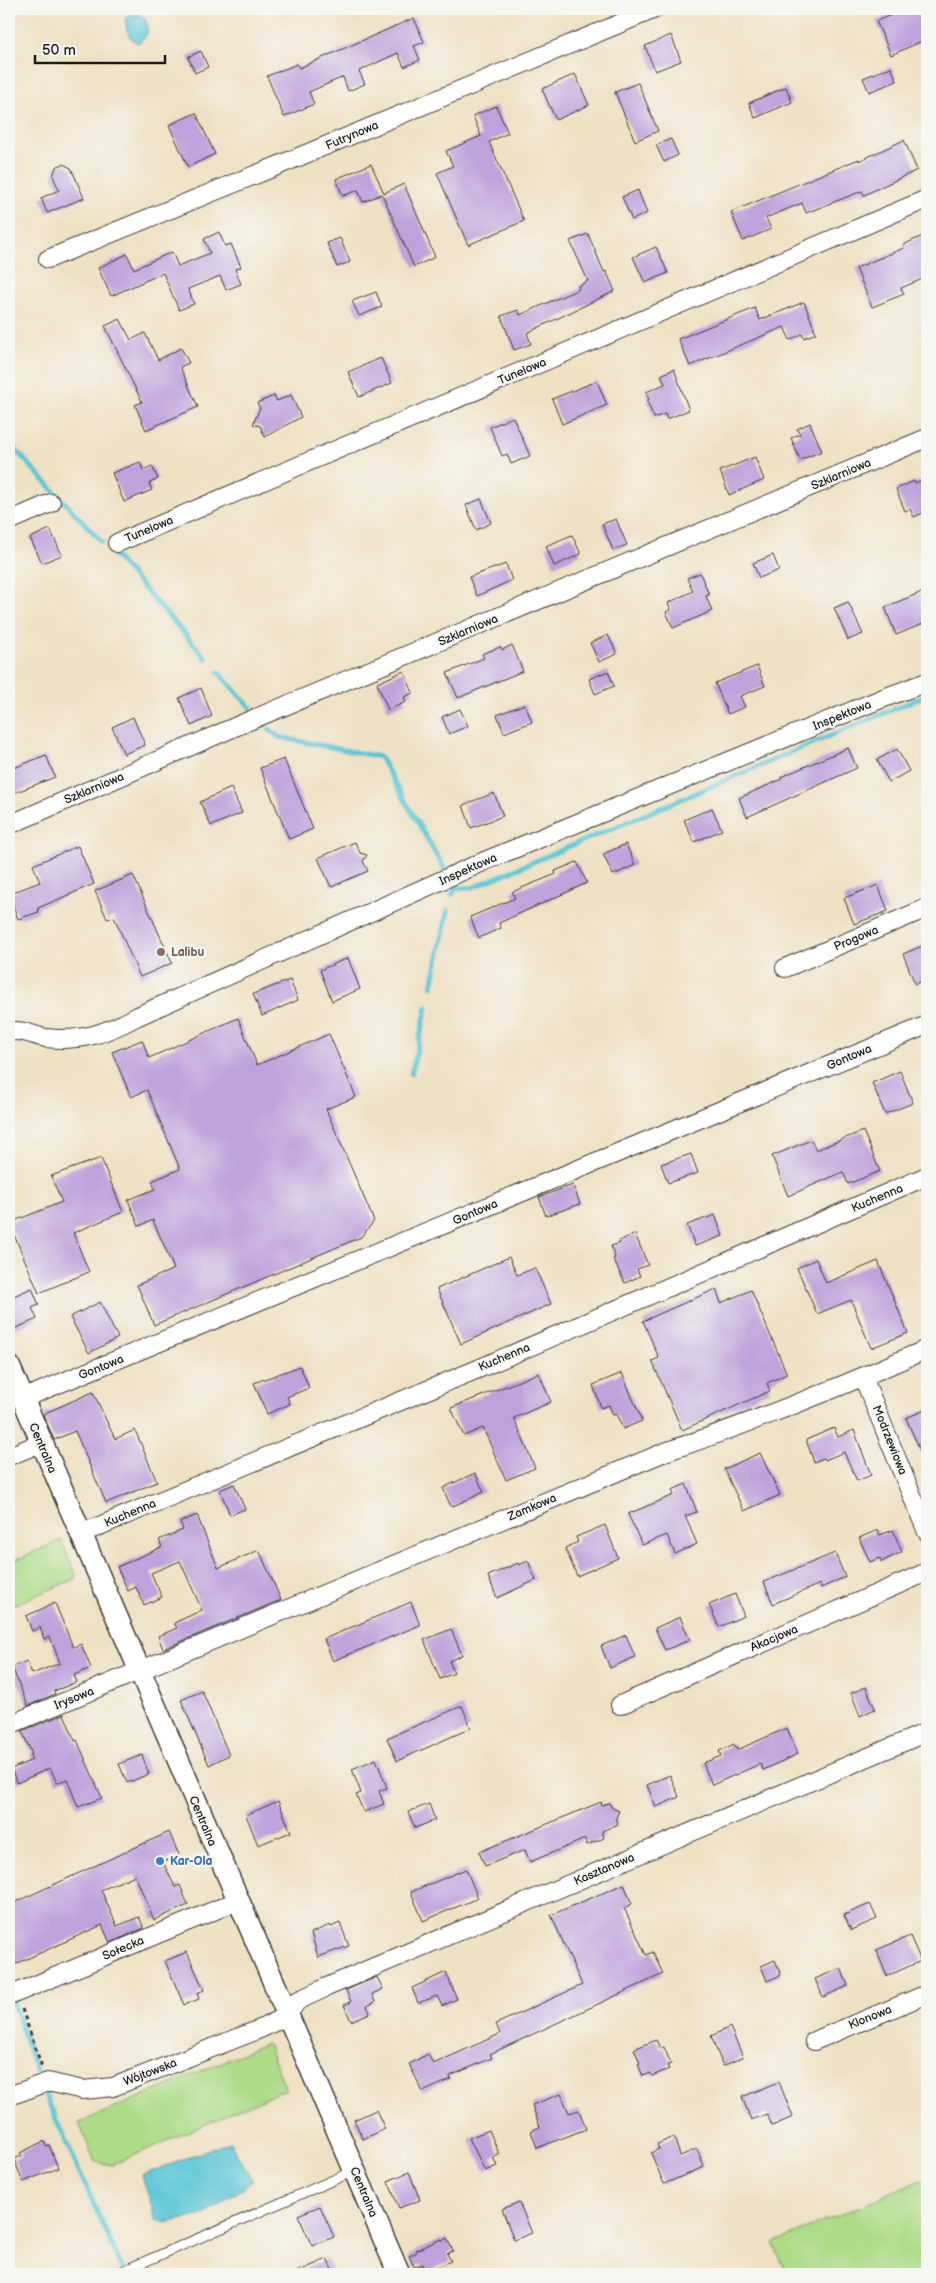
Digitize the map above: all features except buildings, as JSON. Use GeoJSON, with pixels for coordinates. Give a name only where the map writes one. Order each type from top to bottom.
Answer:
{"type":"FeatureCollection","features":[{"type":"Feature","properties":{"kind":"street","name":"Futrynowa"},"geometry":{"type":"LineString","coordinates":[[48,259],[655,9]]}},
{"type":"Feature","properties":{"kind":"street","name":"Tunelowa"},"geometry":{"type":"LineString","coordinates":[[117,543],[927,199]]}},
{"type":"Feature","properties":{"kind":"street","name":"Szklarniowa"},"geometry":{"type":"LineString","coordinates":[[9,825],[244,723],[927,438]]}},
{"type":"Feature","properties":{"kind":"street"},"geometry":{"type":"LineString","coordinates":[[9,521],[50,503]]}},
{"type":"Feature","properties":{"kind":"street","name":"Inspektowa"},"geometry":{"type":"LineString","coordinates":[[9,1032],[15,1030],[44,1038],[75,1040],[111,1031],[138,1016],[487,860],[927,682]]}},
{"type":"Feature","properties":{"kind":"street","name":"Progowa"},"geometry":{"type":"LineString","coordinates":[[785,968],[927,908]]}},
{"type":"Feature","properties":{"kind":"street","name":"Gontowa"},"geometry":{"type":"LineString","coordinates":[[22,1399],[927,1025]]}},
{"type":"Feature","properties":{"kind":"street","name":"Kuchenna"},"geometry":{"type":"LineString","coordinates":[[80,1534],[487,1365],[927,1176]]}},
{"type":"Feature","properties":{"kind":"street","name":"Zamkowa"},"geometry":{"type":"LineString","coordinates":[[139,1672],[665,1452],[724,1432],[863,1377],[927,1349]]}},
{"type":"Feature","properties":{"kind":"street","name":"Centralna"},"geometry":{"type":"LineString","coordinates":[[9,1366],[286,2016],[399,2274]]}},
{"type":"Feature","properties":{"kind":"street","name":"Modrzewiowa"},"geometry":{"type":"LineString","coordinates":[[863,1377],[927,1532]]}},
{"type":"Feature","properties":{"kind":"street"},"geometry":{"type":"LineString","coordinates":[[9,1456],[41,1443]]}},
{"type":"Feature","properties":{"kind":"street","name":"Akacjowa"},"geometry":{"type":"LineString","coordinates":[[620,1705],[927,1572]]}},
{"type":"Feature","properties":{"kind":"street","name":"Irysowa"},"geometry":{"type":"LineString","coordinates":[[9,1725],[139,1672]]}},
{"type":"Feature","properties":{"kind":"street","name":"Kasztanowa"},"geometry":{"type":"LineString","coordinates":[[286,2016],[297,2001],[327,1987],[927,1732]]}},
{"type":"Feature","properties":{"kind":"street","name":"Sołecka"},"geometry":{"type":"LineString","coordinates":[[13,1994],[237,1901]]}},
{"type":"Feature","properties":{"kind":"street","name":"Klonowa"},"geometry":{"type":"LineString","coordinates":[[814,2041],[927,1994]]}},
{"type":"Feature","properties":{"kind":"street","name":"Wójtowska"},"geometry":{"type":"LineString","coordinates":[[48,2082],[83,2090],[113,2087],[260,2029],[286,2016]]}},
{"type":"Feature","properties":{"kind":"street"},"geometry":{"type":"LineString","coordinates":[[9,2096],[48,2082]]}},
{"type":"Feature","properties":{"kind":"lane"},"geometry":{"type":"LineString","coordinates":[[116,2274],[354,2171]]}},
{"type":"Feature","properties":{"kind":"path"},"geometry":{"type":"LineString","coordinates":[[13,1994],[48,2082]]}},
{"type":"Feature","properties":{"kind":"green space"},"geometry":{"type":"Polygon","coordinates":[[[61,1540],[77,1578],[9,1607],[9,1563],[61,1540]]]}},
{"type":"Feature","properties":{"kind":"green space"},"geometry":{"type":"Polygon","coordinates":[[[267,2043],[286,2089],[112,2165],[95,2162],[79,2123],[267,2043]]]}},
{"type":"Feature","properties":{"kind":"green space"},"geometry":{"type":"Polygon","coordinates":[[[927,2178],[927,2274],[787,2274],[773,2243],[927,2178]]]}},
{"type":"Feature","properties":{"kind":"water"},"geometry":{"type":"Polygon","coordinates":[[[137,14],[145,18],[148,29],[144,38],[138,43],[130,36],[125,19],[128,16],[137,14]]]}},
{"type":"Feature","properties":{"kind":"water"},"geometry":{"type":"Polygon","coordinates":[[[230,2142],[253,2181],[204,2215],[165,2223],[155,2218],[142,2175],[230,2142]]]}},
{"type":"Feature","properties":{"kind":"waterway"},"geometry":{"type":"LineString","coordinates":[[9,443],[102,542]]}},
{"type":"Feature","properties":{"kind":"waterway"},"geometry":{"type":"LineString","coordinates":[[114,555],[206,658]]}},
{"type":"Feature","properties":{"kind":"waterway"},"geometry":{"type":"LineString","coordinates":[[218,672],[251,708]]}},
{"type":"Feature","properties":{"kind":"waterway"},"geometry":{"type":"LineString","coordinates":[[456,888],[474,887],[927,695]]}},
{"type":"Feature","properties":{"kind":"waterway"},"geometry":{"type":"LineString","coordinates":[[269,729],[279,737],[380,757],[444,868]]}},
{"type":"Feature","properties":{"kind":"waterway"},"geometry":{"type":"LineString","coordinates":[[452,895],[456,888],[453,884]]}},
{"type":"Feature","properties":{"kind":"waterway"},"geometry":{"type":"LineString","coordinates":[[432,986],[448,910]]}},
{"type":"Feature","properties":{"kind":"waterway"},"geometry":{"type":"LineString","coordinates":[[411,1074],[427,1007]]}},
{"type":"Feature","properties":{"kind":"waterway"},"geometry":{"type":"LineString","coordinates":[[12,1999],[36,2071]]}},
{"type":"Feature","properties":{"kind":"waterway"},"geometry":{"type":"LineString","coordinates":[[44,2092],[122,2268]]}},
{"type":"Feature","properties":{"kind":"place","name":"Lalibu"},"geometry":{"type":"Point","coordinates":[161,952]}},
{"type":"Feature","properties":{"kind":"place","name":"Kar-Ola"},"geometry":{"type":"Point","coordinates":[160,1861]}}]}
